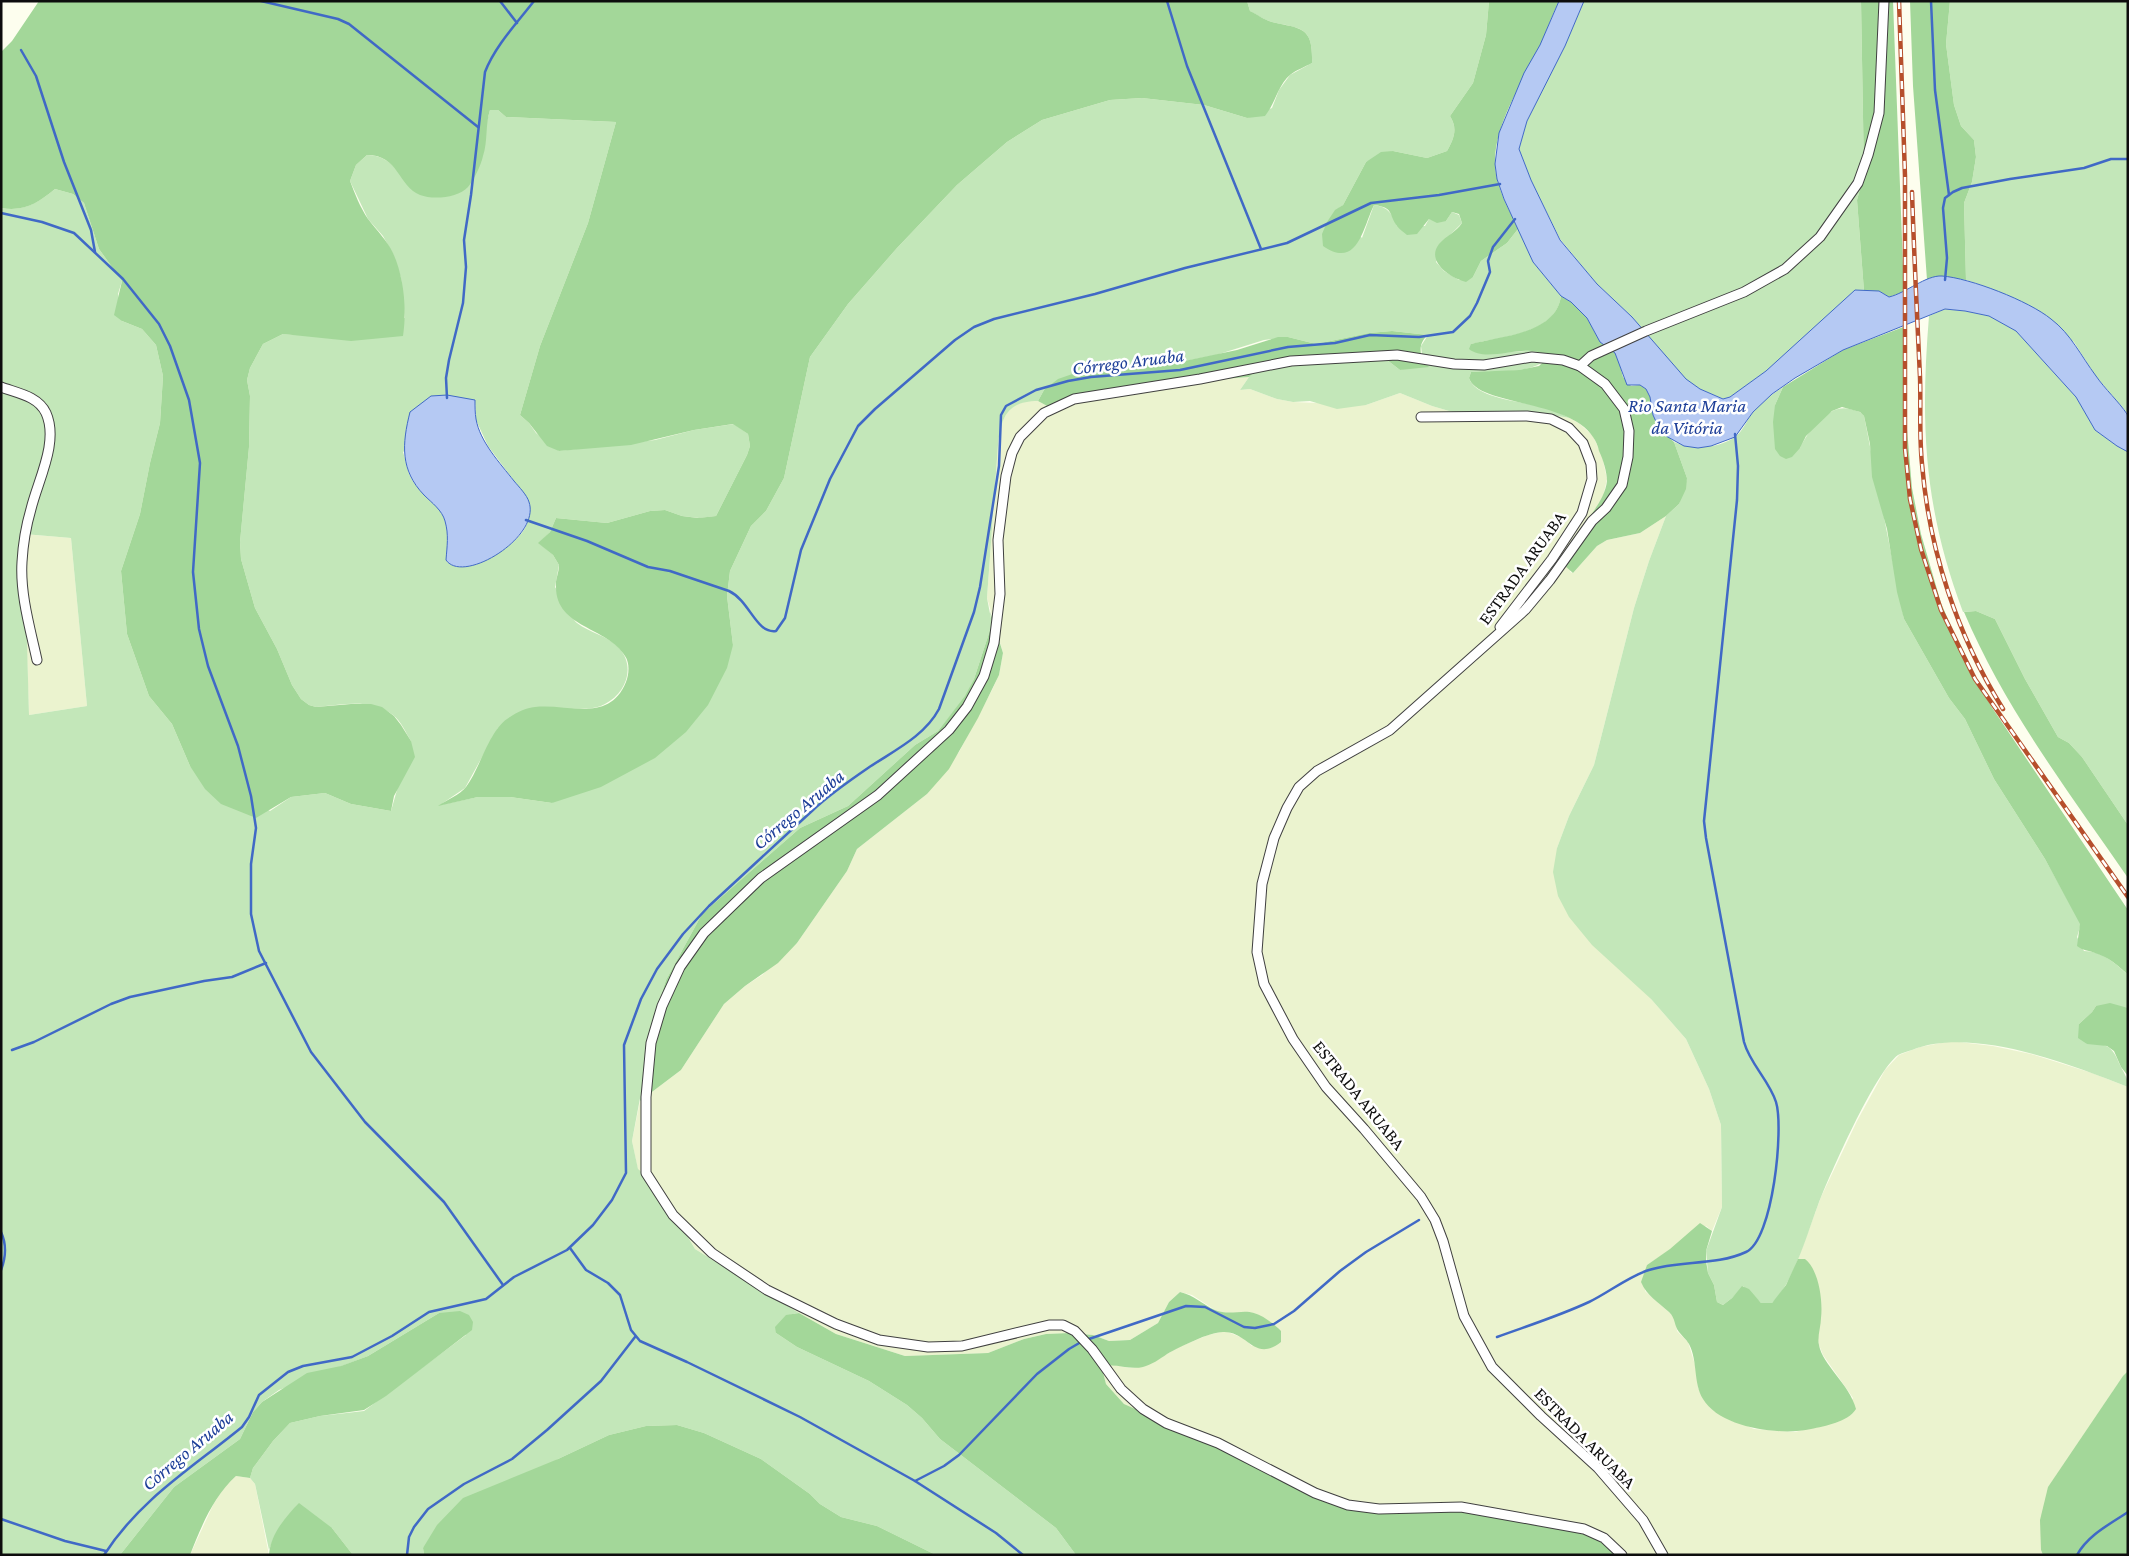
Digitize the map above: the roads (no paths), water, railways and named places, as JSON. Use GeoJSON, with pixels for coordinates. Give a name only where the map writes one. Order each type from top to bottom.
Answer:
{"type":"FeatureCollection","features":[{"type":"Feature","properties":{"kind":"street"},"geometry":{"type":"LineString","coordinates":[[1622,1555],[1604,1538],[1584,1529],[1461,1507],[1379,1509],[1348,1505],[1315,1493],[1218,1443],[1166,1423],[1143,1409],[1121,1389],[1092,1349],[1075,1331],[1063,1325],[1049,1325],[962,1346],[928,1347],[879,1340],[836,1324],[767,1290],[712,1253],[673,1215],[646,1173],[646,1097],[651,1043],[662,1006],[680,967],[704,933],[761,878],[878,796],[949,730],[968,707],[980,684],[994,643],[1000,594],[998,540],[1006,476],[1012,453],[1020,437],[1044,413],[1074,399],[1200,379],[1291,361],[1397,355],[1454,364],[1484,365],[1532,357],[1563,360],[1580,366],[1591,356],[1646,331],[1744,292],[1785,269],[1820,237],[1858,182],[1868,155],[1879,113],[1884,1]]}},
{"type":"Feature","properties":{"kind":"street","name":"ESTRADA ARUABA"},"geometry":{"type":"LineString","coordinates":[[1580,366],[1605,384],[1624,409],[1629,431],[1628,457],[1622,485],[1606,508],[1592,520],[1550,580],[1525,610],[1390,730],[1317,771],[1300,787],[1287,808],[1274,838],[1262,884],[1257,952],[1264,984],[1293,1039],[1326,1087],[1421,1197],[1435,1220],[1443,1241],[1464,1316],[1492,1366],[1541,1416],[1598,1468],[1643,1520],[1662,1555]]}},
{"type":"Feature","properties":{"kind":"street"},"geometry":{"type":"LineString","coordinates":[[1,387],[37,400],[50,424],[49,448],[26,531],[22,564],[25,608],[37,660]]}},
{"type":"Feature","properties":{"kind":"street","name":"ESTRADA ARUABA"},"geometry":{"type":"LineString","coordinates":[[1421,417],[1527,416],[1550,418],[1569,428],[1583,443],[1591,464],[1592,480],[1582,513],[1552,559],[1486,645]]}},
{"type":"Feature","properties":{"kind":"water","name":"Rio Santa Maria da Vitória"},"geometry":{"type":"Polygon","coordinates":[[[1559,1],[1584,1],[1565,46],[1527,121],[1519,149],[1531,180],[1560,240],[1597,284],[1632,317],[1686,379],[1700,389],[1723,399],[1730,397],[1766,371],[1855,290],[1879,291],[1889,297],[1929,278],[1942,276],[1968,281],[2014,298],[2041,312],[2058,325],[2070,338],[2100,381],[2127,414],[2128,452],[2095,430],[2076,397],[2016,331],[1989,316],[1945,309],[1843,350],[1795,378],[1772,394],[1753,412],[1735,437],[1711,446],[1698,448],[1684,446],[1666,436],[1659,428],[1653,415],[1650,397],[1646,389],[1640,385],[1627,385],[1615,353],[1600,342],[1587,318],[1571,302],[1561,296],[1533,262],[1504,199],[1497,179],[1495,164],[1499,133],[1524,73],[1540,45],[1559,1]]]}},
{"type":"Feature","properties":{"kind":"water"},"geometry":{"type":"Polygon","coordinates":[[[447,395],[475,400],[476,419],[482,436],[491,452],[525,494],[529,502],[530,516],[523,529],[512,542],[498,554],[483,562],[468,566],[455,566],[446,560],[447,536],[444,517],[416,486],[407,466],[405,456],[405,435],[410,412],[431,396],[447,395]]]}},
{"type":"Feature","properties":{"kind":"waterway"},"geometry":{"type":"LineString","coordinates":[[261,1],[338,19],[349,24],[478,127]]}},
{"type":"Feature","properties":{"kind":"waterway"},"geometry":{"type":"LineString","coordinates":[[500,1],[517,23]]}},
{"type":"Feature","properties":{"kind":"waterway"},"geometry":{"type":"LineString","coordinates":[[447,398],[446,378],[449,360],[463,303],[466,267],[464,240],[485,72],[500,44],[534,1]]}},
{"type":"Feature","properties":{"kind":"waterway"},"geometry":{"type":"LineString","coordinates":[[1167,1],[1187,66],[1261,249]]}},
{"type":"Feature","properties":{"kind":"waterway"},"geometry":{"type":"LineString","coordinates":[[1931,1],[1935,90],[1949,195]]}},
{"type":"Feature","properties":{"kind":"waterway"},"geometry":{"type":"LineString","coordinates":[[21,50],[36,76],[64,162],[91,230],[95,252]]}},
{"type":"Feature","properties":{"kind":"waterway"},"geometry":{"type":"LineString","coordinates":[[1945,280],[1947,258],[1943,208],[1945,198],[1953,192],[1962,188],[2010,179],[2084,168],[2111,159],[2128,159]]}},
{"type":"Feature","properties":{"kind":"waterway"},"geometry":{"type":"LineString","coordinates":[[526,520],[587,541],[648,567],[670,571],[729,591],[742,602],[763,627],[769,631],[776,631],[785,618],[801,550],[830,479],[858,426],[955,340],[974,327],[994,319],[1287,243],[1371,203],[1439,195],[1500,184]]}},
{"type":"Feature","properties":{"kind":"waterway"},"geometry":{"type":"LineString","coordinates":[[1,213],[42,222],[74,233],[123,279],[159,324],[170,346],[189,400],[200,463],[193,572],[199,629],[208,666],[238,746],[251,796],[256,828],[251,864],[251,914],[259,951],[311,1052],[365,1122],[444,1202],[503,1285]]}},
{"type":"Feature","properties":{"kind":"waterway","name":"Córrego Aruaba"},"geometry":{"type":"LineString","coordinates":[[104,1555],[118,1535],[150,1501],[242,1427],[259,1395],[288,1372],[303,1366],[352,1357],[392,1336],[429,1312],[486,1299],[514,1277],[567,1250],[593,1225],[612,1200],[626,1173],[624,1045],[641,999],[657,969],[683,934],[709,906],[813,810],[847,783],[917,735],[933,719],[939,709],[974,612],[980,587],[999,466],[1001,415],[1006,406],[1036,390],[1091,377],[1180,370],[1288,347],[1335,343],[1370,335],[1419,337],[1453,332],[1470,316],[1490,272],[1488,261],[1493,247],[1515,219]]}},
{"type":"Feature","properties":{"kind":"waterway"},"geometry":{"type":"LineString","coordinates":[[1497,1337],[1578,1307],[1634,1276],[1649,1270],[1723,1259],[1746,1252],[1755,1243],[1763,1227],[1769,1206],[1777,1158],[1778,1115],[1776,1102],[1744,1042],[1704,821],[1737,500],[1738,466],[1735,434]]}},
{"type":"Feature","properties":{"kind":"waterway"},"geometry":{"type":"LineString","coordinates":[[12,1050],[34,1042],[111,1004],[130,997],[232,977],[266,963]]}},
{"type":"Feature","properties":{"kind":"waterway"},"geometry":{"type":"LineString","coordinates":[[1086,1340],[1186,1306],[1205,1307],[1244,1327],[1255,1328],[1274,1324],[1294,1311],[1340,1271],[1366,1252],[1419,1220]]}},
{"type":"Feature","properties":{"kind":"waterway"},"geometry":{"type":"LineString","coordinates":[[1,1232],[5,1251],[1,1270]]}},
{"type":"Feature","properties":{"kind":"waterway"},"geometry":{"type":"LineString","coordinates":[[570,1248],[586,1270],[608,1283],[620,1295],[631,1330],[640,1341],[800,1417],[915,1481],[996,1533],[1023,1555]]}},
{"type":"Feature","properties":{"kind":"waterway"},"geometry":{"type":"LineString","coordinates":[[407,1555],[409,1537],[428,1509],[464,1484],[512,1459],[547,1430],[601,1381],[635,1337]]}},
{"type":"Feature","properties":{"kind":"waterway"},"geometry":{"type":"LineString","coordinates":[[915,1481],[944,1466],[959,1455],[1037,1374],[1081,1342]]}},
{"type":"Feature","properties":{"kind":"waterway"},"geometry":{"type":"LineString","coordinates":[[2077,1555],[2093,1536],[2128,1512]]}},
{"type":"Feature","properties":{"kind":"waterway"},"geometry":{"type":"LineString","coordinates":[[1,1519],[65,1541],[106,1551]]}},
{"type":"Feature","properties":{"kind":"railway"},"geometry":{"type":"LineString","coordinates":[[1899,1],[1905,176],[1905,448],[1910,499],[1921,549],[1941,610],[1975,679],[2128,897]]}},
{"type":"Feature","properties":{"kind":"railway"},"geometry":{"type":"LineString","coordinates":[[1912,192],[1920,377],[1921,453],[1931,528],[1948,591],[1959,622],[1972,652],[2003,709]]}}]}
